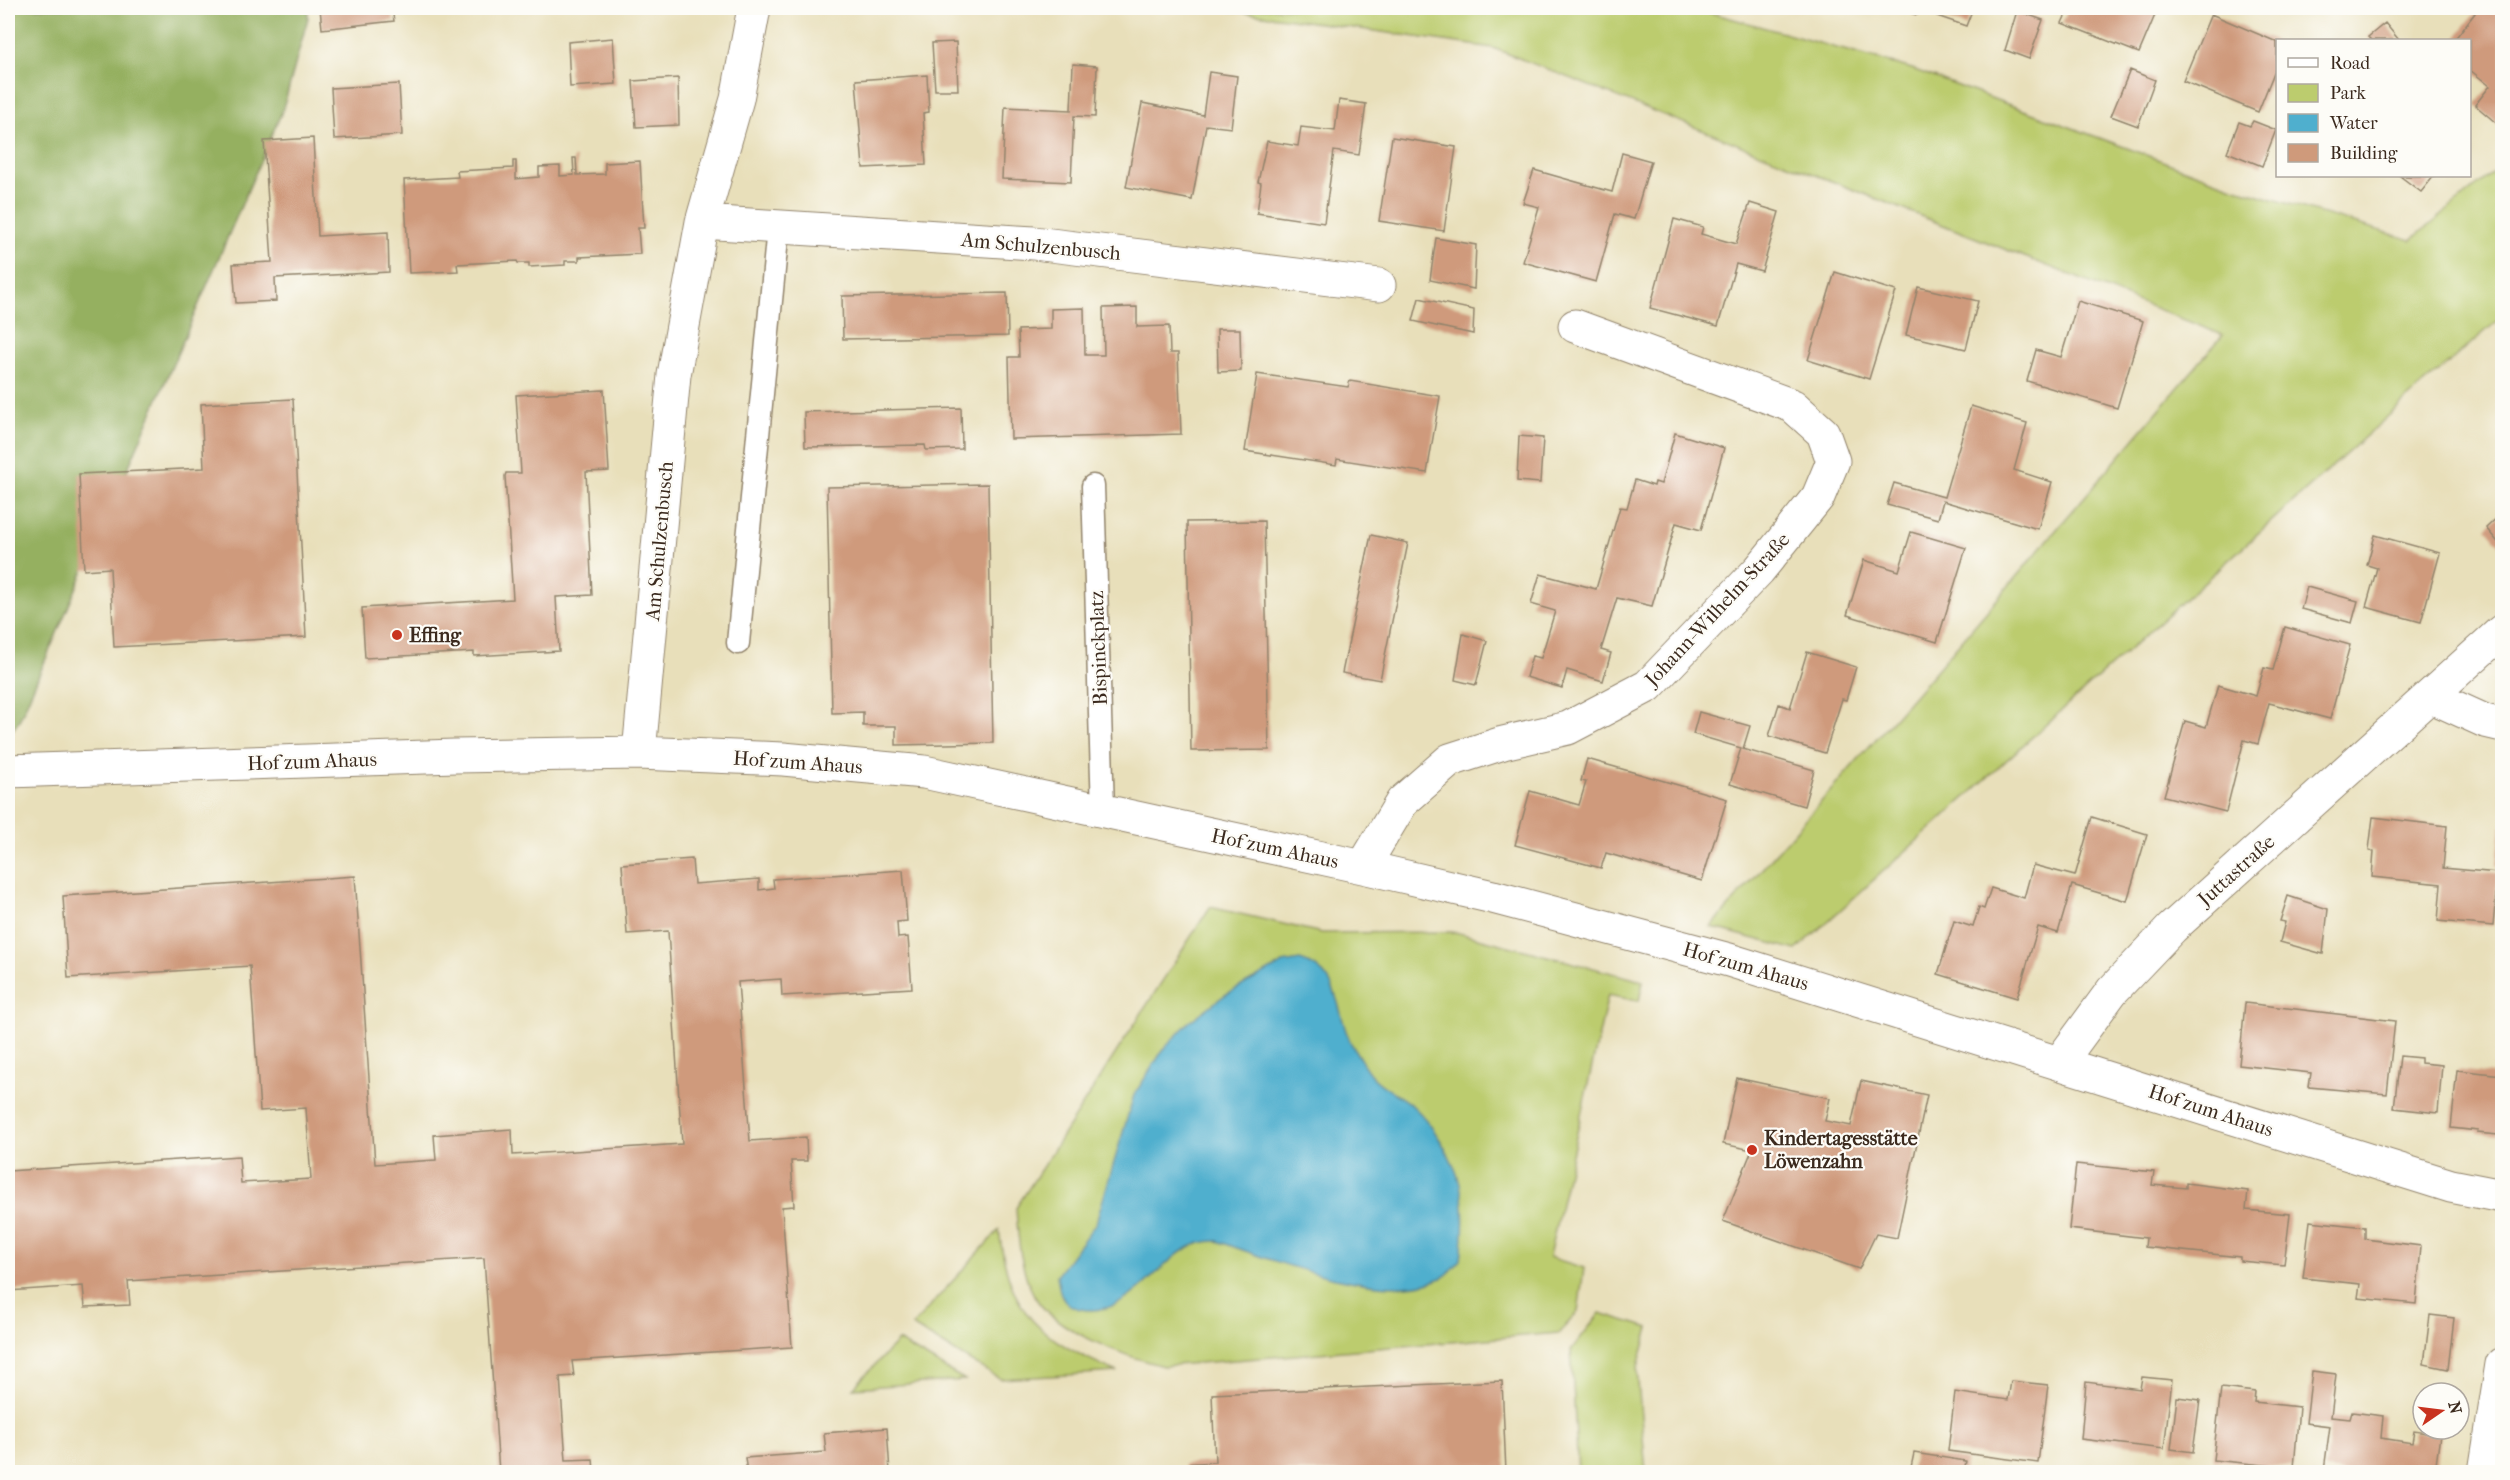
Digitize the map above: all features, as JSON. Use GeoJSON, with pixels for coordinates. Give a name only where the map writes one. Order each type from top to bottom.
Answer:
{"type":"FeatureCollection","features":[{"type":"Feature","properties":{"kind":"street","name":"Am Schulzenbusch"},"geometry":{"type":"LineString","coordinates":[[639,753],[674,375],[702,222],[737,99],[754,8]]}},
{"type":"Feature","properties":{"kind":"street","name":"Am Schulzenbusch"},"geometry":{"type":"LineString","coordinates":[[702,222],[1034,243],[1379,285]]}},
{"type":"Feature","properties":{"kind":"street","name":"Johann-Wilhelm-Straße"},"geometry":{"type":"LineString","coordinates":[[1363,867],[1402,802],[1450,760],[1503,743],[1568,728],[1648,686],[1760,570],[1818,497],[1833,461],[1823,433],[1793,405],[1575,326]]}},
{"type":"Feature","properties":{"kind":"street","name":"Juttastraße"},"geometry":{"type":"LineString","coordinates":[[2060,1062],[2112,991],[2172,928],[2502,631]]}},
{"type":"Feature","properties":{"kind":"street"},"geometry":{"type":"LineString","coordinates":[[2430,696],[2485,721],[2502,725]]}},
{"type":"Feature","properties":{"kind":"street","name":"Hof zum Ahaus"},"geometry":{"type":"LineString","coordinates":[[8,771],[455,756],[639,753],[783,759],[924,772],[1493,897],[1729,960],[2451,1186],[2502,1196]]}},
{"type":"Feature","properties":{"kind":"street"},"geometry":{"type":"LineString","coordinates":[[2485,1473],[2502,1364]]}},
{"type":"Feature","properties":{"kind":"lane"},"geometry":{"type":"LineString","coordinates":[[738,644],[778,228]]}},
{"type":"Feature","properties":{"kind":"lane","name":"Bispinckplatz"},"geometry":{"type":"LineString","coordinates":[[1093,486],[1103,810]]}},
{"type":"Feature","properties":{"kind":"green space"},"geometry":{"type":"Polygon","coordinates":[[[8,8],[308,8],[308,18],[283,109],[19,721],[8,736],[8,8]]]}},
{"type":"Feature","properties":{"kind":"green space"},"geometry":{"type":"Polygon","coordinates":[[[1214,8],[1694,8],[1912,69],[2233,187],[2411,240],[2502,165],[2502,317],[2427,381],[1796,950],[1711,927],[1933,674],[2223,335],[1493,48],[1214,8]]]}},
{"type":"Feature","properties":{"kind":"green space"},"geometry":{"type":"Polygon","coordinates":[[[1210,907],[1322,933],[1455,932],[1643,981],[1639,1001],[1608,995],[1549,1257],[1584,1268],[1578,1312],[1559,1333],[1163,1366],[1093,1341],[1058,1321],[1035,1297],[1023,1265],[1016,1208],[1210,907]]]}},
{"type":"Feature","properties":{"kind":"green space"},"geometry":{"type":"Polygon","coordinates":[[[999,1230],[1011,1285],[1021,1305],[1033,1321],[1068,1348],[1117,1372],[1000,1379],[912,1326],[999,1230]]]}},
{"type":"Feature","properties":{"kind":"green space"},"geometry":{"type":"Polygon","coordinates":[[[1600,1313],[1649,1328],[1637,1370],[1646,1472],[1578,1472],[1571,1350],[1600,1313]]]}},
{"type":"Feature","properties":{"kind":"green space"},"geometry":{"type":"Polygon","coordinates":[[[898,1341],[965,1380],[853,1388],[898,1341]]]}},
{"type":"Feature","properties":{"kind":"water"},"geometry":{"type":"Polygon","coordinates":[[[1300,960],[1315,966],[1332,986],[1349,1039],[1369,1072],[1381,1084],[1415,1108],[1434,1130],[1445,1148],[1457,1174],[1462,1194],[1461,1260],[1445,1276],[1422,1284],[1395,1286],[1332,1277],[1299,1269],[1218,1241],[1209,1241],[1184,1250],[1136,1291],[1111,1306],[1097,1310],[1080,1309],[1069,1304],[1060,1292],[1057,1275],[1096,1223],[1134,1095],[1163,1050],[1189,1022],[1225,995],[1283,963],[1300,960]]]}},
{"type":"Feature","properties":{"kind":"building"},"geometry":{"type":"Polygon","coordinates":[[[320,8],[392,8],[394,21],[322,29],[320,8]]]}},
{"type":"Feature","properties":{"kind":"building"},"geometry":{"type":"Polygon","coordinates":[[[1893,8],[1919,8],[1917,15],[1893,8]]]}},
{"type":"Feature","properties":{"kind":"building"},"geometry":{"type":"Polygon","coordinates":[[[1940,8],[1973,8],[1966,26],[1937,16],[1940,8]]]}},
{"type":"Feature","properties":{"kind":"building"},"geometry":{"type":"Polygon","coordinates":[[[2008,8],[2021,8],[2020,12],[2043,20],[2029,59],[2005,50],[2017,11],[2008,8]]]}},
{"type":"Feature","properties":{"kind":"building"},"geometry":{"type":"Polygon","coordinates":[[[2069,8],[2158,8],[2139,53],[2062,23],[2069,8]]]}},
{"type":"Feature","properties":{"kind":"building"},"geometry":{"type":"Polygon","coordinates":[[[2469,8],[2502,8],[2502,85],[2498,90],[2502,94],[2502,128],[2475,105],[2490,86],[2471,71],[2471,39],[2455,39],[2475,13],[2469,8]]]}},
{"type":"Feature","properties":{"kind":"building"},"geometry":{"type":"Polygon","coordinates":[[[2211,14],[2276,42],[2276,67],[2258,112],[2183,81],[2211,14]]]}},
{"type":"Feature","properties":{"kind":"building"},"geometry":{"type":"Polygon","coordinates":[[[2385,23],[2398,39],[2370,39],[2368,37],[2385,23]]]}},
{"type":"Feature","properties":{"kind":"building"},"geometry":{"type":"Polygon","coordinates":[[[613,38],[616,84],[570,87],[568,42],[613,38]]]}},
{"type":"Feature","properties":{"kind":"building"},"geometry":{"type":"Polygon","coordinates":[[[956,42],[958,90],[935,90],[932,43],[956,42]]]}},
{"type":"Feature","properties":{"kind":"building"},"geometry":{"type":"Polygon","coordinates":[[[1073,64],[1097,66],[1095,117],[1074,116],[1071,182],[1002,179],[1005,107],[1071,110],[1073,64]]]}},
{"type":"Feature","properties":{"kind":"building"},"geometry":{"type":"Polygon","coordinates":[[[2130,70],[2155,80],[2138,126],[2111,116],[2130,70]]]}},
{"type":"Feature","properties":{"kind":"building"},"geometry":{"type":"Polygon","coordinates":[[[1209,72],[1237,76],[1231,128],[1206,125],[1192,200],[1126,187],[1142,103],[1203,115],[1209,72]]]}},
{"type":"Feature","properties":{"kind":"building"},"geometry":{"type":"Polygon","coordinates":[[[927,75],[929,112],[923,113],[926,165],[863,168],[856,80],[927,75]]]}},
{"type":"Feature","properties":{"kind":"building"},"geometry":{"type":"Polygon","coordinates":[[[678,78],[679,125],[636,127],[633,81],[678,78]]]}},
{"type":"Feature","properties":{"kind":"building"},"geometry":{"type":"Polygon","coordinates":[[[399,84],[402,135],[334,139],[331,88],[399,84]]]}},
{"type":"Feature","properties":{"kind":"building"},"geometry":{"type":"Polygon","coordinates":[[[1339,100],[1366,104],[1359,155],[1334,151],[1324,223],[1257,213],[1261,183],[1258,182],[1267,141],[1298,146],[1301,127],[1335,131],[1339,100]]]}},
{"type":"Feature","properties":{"kind":"building"},"geometry":{"type":"Polygon","coordinates":[[[2253,121],[2276,130],[2262,166],[2227,152],[2239,122],[2250,126],[2253,121]]]}},
{"type":"Feature","properties":{"kind":"building"},"geometry":{"type":"Polygon","coordinates":[[[1392,137],[1456,147],[1444,231],[1379,221],[1392,137]]]}},
{"type":"Feature","properties":{"kind":"building"},"geometry":{"type":"Polygon","coordinates":[[[313,138],[318,236],[388,232],[389,272],[275,278],[276,301],[236,303],[233,264],[272,262],[264,141],[313,138]]]}},
{"type":"Feature","properties":{"kind":"building"},"geometry":{"type":"Polygon","coordinates":[[[1622,153],[1651,161],[1634,219],[1615,214],[1596,282],[1523,262],[1539,207],[1523,203],[1534,170],[1612,192],[1622,153]]]}},
{"type":"Feature","properties":{"kind":"building"},"geometry":{"type":"Polygon","coordinates":[[[573,158],[576,158],[577,175],[605,174],[605,163],[640,161],[644,228],[638,228],[640,254],[579,257],[579,261],[565,261],[565,265],[529,267],[529,263],[518,263],[517,261],[457,264],[458,271],[409,273],[404,180],[458,177],[457,171],[513,168],[513,161],[516,161],[516,179],[539,177],[539,167],[560,166],[560,176],[574,175],[573,158]]]}},
{"type":"Feature","properties":{"kind":"building"},"geometry":{"type":"Polygon","coordinates":[[[2401,177],[2433,177],[2421,192],[2401,177]]]}},
{"type":"Feature","properties":{"kind":"building"},"geometry":{"type":"Polygon","coordinates":[[[1750,203],[1779,212],[1762,271],[1736,264],[1718,326],[1650,308],[1674,219],[1703,227],[1701,234],[1736,244],[1750,203]]]}},
{"type":"Feature","properties":{"kind":"building"},"geometry":{"type":"Polygon","coordinates":[[[1436,238],[1476,245],[1474,289],[1430,280],[1436,238]]]}},
{"type":"Feature","properties":{"kind":"building"},"geometry":{"type":"Polygon","coordinates":[[[1835,272],[1896,291],[1869,379],[1808,360],[1835,272]]]}},
{"type":"Feature","properties":{"kind":"building"},"geometry":{"type":"Polygon","coordinates":[[[1918,287],[1978,301],[1966,349],[1906,335],[1918,287]]]}},
{"type":"Feature","properties":{"kind":"building"},"geometry":{"type":"Polygon","coordinates":[[[1007,293],[1008,336],[843,339],[842,296],[1007,293]]]}},
{"type":"Feature","properties":{"kind":"building"},"geometry":{"type":"Polygon","coordinates":[[[1419,298],[1474,310],[1473,334],[1413,321],[1419,298]]]}},
{"type":"Feature","properties":{"kind":"building"},"geometry":{"type":"Polygon","coordinates":[[[2078,301],[2143,321],[2117,408],[2027,381],[2036,350],[2061,357],[2078,301]]]}},
{"type":"Feature","properties":{"kind":"building"},"geometry":{"type":"Polygon","coordinates":[[[1137,307],[1137,327],[1169,326],[1170,353],[1178,353],[1181,434],[1011,439],[1009,357],[1019,357],[1018,330],[1051,329],[1051,309],[1084,308],[1085,355],[1104,355],[1103,308],[1137,307]]]}},
{"type":"Feature","properties":{"kind":"building"},"geometry":{"type":"Polygon","coordinates":[[[1217,329],[1240,329],[1241,371],[1218,372],[1217,329]]]}},
{"type":"Feature","properties":{"kind":"building"},"geometry":{"type":"Polygon","coordinates":[[[1257,374],[1348,387],[1350,381],[1440,396],[1427,473],[1337,459],[1336,465],[1245,451],[1257,374]]]}},
{"type":"Feature","properties":{"kind":"building"},"geometry":{"type":"Polygon","coordinates":[[[604,390],[609,471],[586,472],[592,595],[556,597],[559,651],[474,656],[474,652],[365,658],[362,608],[513,599],[505,476],[506,473],[521,473],[516,395],[604,390]]]}},
{"type":"Feature","properties":{"kind":"building"},"geometry":{"type":"Polygon","coordinates":[[[293,399],[306,637],[114,647],[110,568],[84,570],[79,474],[204,468],[201,404],[293,399]]]}},
{"type":"Feature","properties":{"kind":"building"},"geometry":{"type":"Polygon","coordinates":[[[1971,406],[2027,423],[2014,470],[2052,482],[2038,529],[1943,501],[1938,519],[1887,505],[1894,483],[1944,497],[1971,406]]]}},
{"type":"Feature","properties":{"kind":"building"},"geometry":{"type":"Polygon","coordinates":[[[961,408],[962,449],[926,450],[925,445],[805,447],[804,412],[961,408]]]}},
{"type":"Feature","properties":{"kind":"building"},"geometry":{"type":"Polygon","coordinates":[[[1675,433],[1724,448],[1701,530],[1676,523],[1652,606],[1617,598],[1601,650],[1611,653],[1603,681],[1567,670],[1562,688],[1526,677],[1532,656],[1541,658],[1555,611],[1531,604],[1540,574],[1596,589],[1620,507],[1627,508],[1635,480],[1654,486],[1655,482],[1661,484],[1675,433]]]}},
{"type":"Feature","properties":{"kind":"building"},"geometry":{"type":"Polygon","coordinates":[[[1519,436],[1543,438],[1540,483],[1517,481],[1519,436]]]}},
{"type":"Feature","properties":{"kind":"building"},"geometry":{"type":"Polygon","coordinates":[[[988,484],[993,743],[896,745],[896,726],[863,726],[863,712],[832,713],[827,487],[988,484]]]}},
{"type":"Feature","properties":{"kind":"building"},"geometry":{"type":"Polygon","coordinates":[[[2502,513],[2502,547],[2486,528],[2502,513]]]}},
{"type":"Feature","properties":{"kind":"building"},"geometry":{"type":"Polygon","coordinates":[[[1264,521],[1269,750],[1191,751],[1187,522],[1264,521]]]}},
{"type":"Feature","properties":{"kind":"building"},"geometry":{"type":"Polygon","coordinates":[[[1911,532],[1966,548],[1937,642],[1847,615],[1864,560],[1899,571],[1911,532]]]}},
{"type":"Feature","properties":{"kind":"building"},"geometry":{"type":"Polygon","coordinates":[[[1371,535],[1408,543],[1380,680],[1342,673],[1371,535]]]}},
{"type":"Feature","properties":{"kind":"building"},"geometry":{"type":"Polygon","coordinates":[[[2375,535],[2440,553],[2421,622],[2366,607],[2377,568],[2367,565],[2375,535]]]}},
{"type":"Feature","properties":{"kind":"building"},"geometry":{"type":"Polygon","coordinates":[[[2307,587],[2358,601],[2352,623],[2301,609],[2307,587]]]}},
{"type":"Feature","properties":{"kind":"building"},"geometry":{"type":"Polygon","coordinates":[[[2285,627],[2350,645],[2330,719],[2269,703],[2258,744],[2244,740],[2226,812],[2164,796],[2185,721],[2206,727],[2218,685],[2256,696],[2264,668],[2273,670],[2285,627]]]}},
{"type":"Feature","properties":{"kind":"building"},"geometry":{"type":"Polygon","coordinates":[[[1463,634],[1487,641],[1476,685],[1455,680],[1463,634]]]}},
{"type":"Feature","properties":{"kind":"building"},"geometry":{"type":"Polygon","coordinates":[[[1807,652],[1856,667],[1846,700],[1842,699],[1825,753],[1769,736],[1779,704],[1790,708],[1807,652]]]}},
{"type":"Feature","properties":{"kind":"building"},"geometry":{"type":"Polygon","coordinates":[[[1699,712],[1750,726],[1743,749],[1814,770],[1804,806],[1730,784],[1741,748],[1693,734],[1699,712]]]}},
{"type":"Feature","properties":{"kind":"building"},"geometry":{"type":"Polygon","coordinates":[[[1587,759],[1727,799],[1702,881],[1606,853],[1601,868],[1515,845],[1530,791],[1579,805],[1586,782],[1581,781],[1587,759]]]}},
{"type":"Feature","properties":{"kind":"building"},"geometry":{"type":"Polygon","coordinates":[[[2092,817],[2147,834],[2127,901],[2072,885],[2058,933],[2038,927],[2017,998],[1938,974],[1954,921],[1973,927],[1979,907],[1984,909],[1991,888],[2024,898],[2033,865],[2075,876],[2092,817]]]}},
{"type":"Feature","properties":{"kind":"building"},"geometry":{"type":"Polygon","coordinates":[[[2373,817],[2447,826],[2443,868],[2498,873],[2493,926],[2438,921],[2441,884],[2372,877],[2374,851],[2369,850],[2373,817]]]}},
{"type":"Feature","properties":{"kind":"building"},"geometry":{"type":"Polygon","coordinates":[[[2502,827],[2502,867],[2497,866],[2502,827]]]}},
{"type":"Feature","properties":{"kind":"building"},"geometry":{"type":"Polygon","coordinates":[[[692,859],[694,884],[759,879],[759,890],[774,888],[773,879],[903,870],[907,921],[897,922],[898,938],[908,937],[912,988],[782,996],[781,979],[738,982],[750,1141],[806,1137],[807,1161],[791,1161],[794,1206],[782,1207],[792,1347],[572,1361],[574,1376],[560,1377],[566,1460],[593,1459],[594,1472],[499,1472],[484,1258],[128,1281],[130,1305],[85,1307],[83,1286],[8,1291],[8,1171],[239,1156],[241,1183],[311,1179],[306,1108],[260,1111],[250,966],[68,978],[63,896],[355,876],[375,1164],[436,1160],[434,1135],[512,1129],[513,1155],[682,1144],[668,931],[627,934],[622,864],[692,859]]]}},
{"type":"Feature","properties":{"kind":"building"},"geometry":{"type":"Polygon","coordinates":[[[2288,896],[2328,909],[2323,954],[2280,942],[2285,922],[2280,921],[2288,896]]]}},
{"type":"Feature","properties":{"kind":"building"},"geometry":{"type":"Polygon","coordinates":[[[2245,1003],[2395,1021],[2387,1094],[2309,1087],[2311,1073],[2239,1065],[2245,1003]]]}},
{"type":"Feature","properties":{"kind":"building"},"geometry":{"type":"Polygon","coordinates":[[[2400,1056],[2421,1058],[2421,1063],[2442,1065],[2438,1113],[2394,1108],[2400,1056]]]}},
{"type":"Feature","properties":{"kind":"building"},"geometry":{"type":"Polygon","coordinates":[[[2457,1070],[2502,1075],[2502,1133],[2498,1132],[2498,1135],[2477,1133],[2478,1131],[2451,1128],[2457,1070]]]}},
{"type":"Feature","properties":{"kind":"building"},"geometry":{"type":"Polygon","coordinates":[[[1737,1078],[1830,1098],[1825,1121],[1851,1126],[1861,1081],[1927,1095],[1897,1238],[1876,1234],[1859,1269],[1723,1221],[1752,1150],[1723,1144],[1737,1078]]]}},
{"type":"Feature","properties":{"kind":"building"},"geometry":{"type":"Polygon","coordinates":[[[2076,1164],[2154,1172],[2152,1185],[2186,1188],[2186,1183],[2248,1191],[2246,1210],[2290,1214],[2284,1265],[2240,1261],[2240,1257],[2145,1247],[2146,1238],[2069,1229],[2076,1164]]]}},
{"type":"Feature","properties":{"kind":"building"},"geometry":{"type":"Polygon","coordinates":[[[2310,1221],[2365,1227],[2365,1239],[2421,1246],[2416,1304],[2358,1298],[2360,1284],[2303,1278],[2310,1221]]]}},
{"type":"Feature","properties":{"kind":"building"},"geometry":{"type":"Polygon","coordinates":[[[2430,1315],[2454,1318],[2448,1369],[2424,1364],[2430,1315]]]}},
{"type":"Feature","properties":{"kind":"building"},"geometry":{"type":"Polygon","coordinates":[[[2312,1371],[2336,1374],[2331,1417],[2350,1419],[2352,1412],[2383,1416],[2381,1438],[2412,1443],[2412,1441],[2439,1441],[2435,1472],[2324,1470],[2330,1426],[2306,1423],[2312,1371]]]}},
{"type":"Feature","properties":{"kind":"building"},"geometry":{"type":"Polygon","coordinates":[[[2142,1377],[2172,1380],[2164,1449],[2081,1439],[2086,1382],[2140,1389],[2142,1377]]]}},
{"type":"Feature","properties":{"kind":"building"},"geometry":{"type":"Polygon","coordinates":[[[1502,1381],[1506,1472],[1184,1472],[1184,1464],[1215,1462],[1212,1394],[1502,1381]]]}},
{"type":"Feature","properties":{"kind":"building"},"geometry":{"type":"Polygon","coordinates":[[[2011,1381],[2048,1385],[2038,1463],[1948,1451],[1955,1392],[2008,1400],[2011,1381]]]}},
{"type":"Feature","properties":{"kind":"building"},"geometry":{"type":"Polygon","coordinates":[[[2221,1388],[2255,1392],[2254,1402],[2299,1407],[2294,1468],[2213,1460],[2221,1388]]]}},
{"type":"Feature","properties":{"kind":"building"},"geometry":{"type":"Polygon","coordinates":[[[2177,1397],[2200,1400],[2193,1452],[2171,1449],[2177,1397]]]}},
{"type":"Feature","properties":{"kind":"building"},"geometry":{"type":"Polygon","coordinates":[[[887,1428],[890,1472],[747,1472],[745,1458],[826,1452],[824,1433],[887,1428]]]}},
{"type":"Feature","properties":{"kind":"building"},"geometry":{"type":"Polygon","coordinates":[[[1914,1453],[1966,1461],[1964,1472],[1910,1472],[1914,1453]]]}},
{"type":"Feature","properties":{"kind":"place","name":"Effing"},"geometry":{"type":"Point","coordinates":[397,635]}},
{"type":"Feature","properties":{"kind":"place","name":"Kindertagesstätte Löwenzahn"},"geometry":{"type":"Point","coordinates":[1752,1150]}}]}
